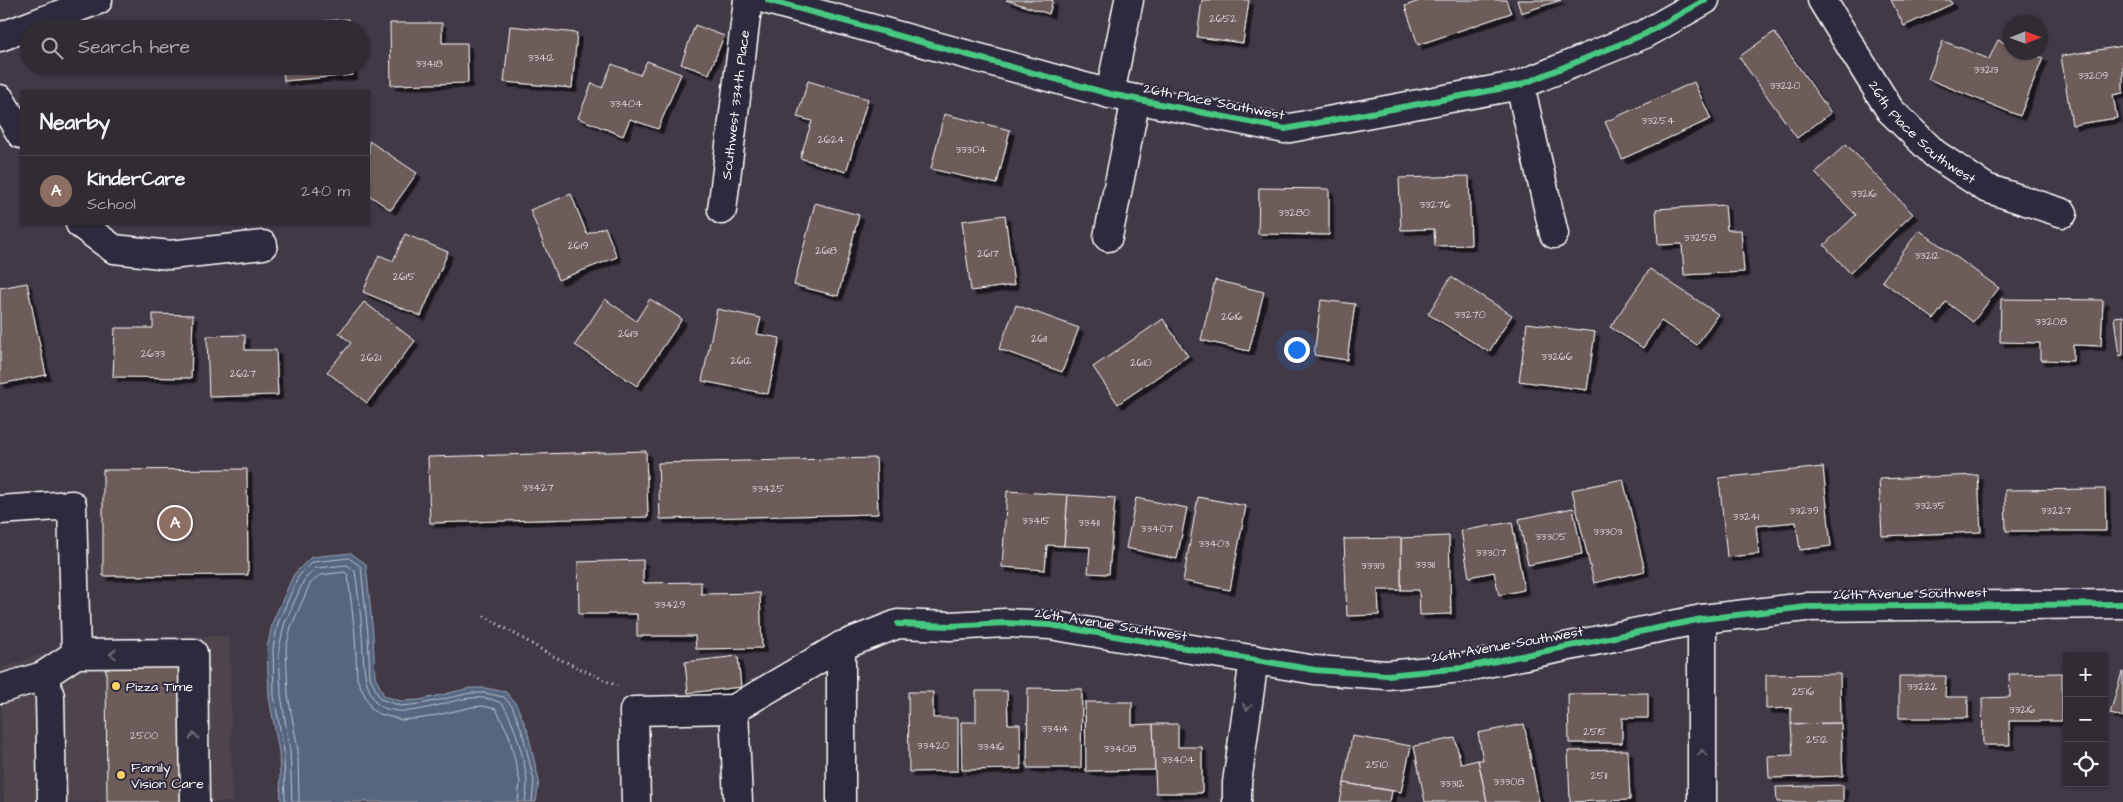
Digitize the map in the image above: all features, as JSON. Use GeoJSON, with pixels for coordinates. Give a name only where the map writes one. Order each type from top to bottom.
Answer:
{"type":"FeatureCollection","features":[{"type":"Feature","properties":{"kind":"street"},"geometry":{"type":"LineString","coordinates":[[45,20],[98,0]]}},
{"type":"Feature","properties":{"kind":"street","name":"Southwest 334th Place"},"geometry":{"type":"LineString","coordinates":[[722,210],[748,0]]}},
{"type":"Feature","properties":{"kind":"street","name":"26th Place Southwest"},"geometry":{"type":"LineString","coordinates":[[768,0],[1110,94],[1285,129],[1520,85],[1645,34],[1705,0]]}},
{"type":"Feature","properties":{"kind":"street"},"geometry":{"type":"LineString","coordinates":[[1110,94],[1129,0]]}},
{"type":"Feature","properties":{"kind":"street","name":"26th Place Southwest"},"geometry":{"type":"LineString","coordinates":[[1822,0],[1890,110],[1935,154],[1986,188],[2063,213]]}},
{"type":"Feature","properties":{"kind":"street"},"geometry":{"type":"LineString","coordinates":[[0,37],[20,29]]}},
{"type":"Feature","properties":{"kind":"street"},"geometry":{"type":"LineString","coordinates":[[1520,85],[1554,234]]}},
{"type":"Feature","properties":{"kind":"street"},"geometry":{"type":"LineString","coordinates":[[0,99],[20,132]]}},
{"type":"Feature","properties":{"kind":"street"},"geometry":{"type":"LineString","coordinates":[[1108,237],[1136,99]]}},
{"type":"Feature","properties":{"kind":"street"},"geometry":{"type":"LineString","coordinates":[[81,225],[114,249],[170,256],[263,245]]}},
{"type":"Feature","properties":{"kind":"street"},"geometry":{"type":"LineString","coordinates":[[0,510],[72,505],[76,654]]}},
{"type":"Feature","properties":{"kind":"street","name":"26th Avenue Southwest"},"geometry":{"type":"LineString","coordinates":[[841,646],[898,624],[950,626],[1005,623],[1050,625],[1315,670],[1387,676],[1462,668],[1702,619],[1806,607],[2123,604]]}},
{"type":"Feature","properties":{"kind":"street"},"geometry":{"type":"LineString","coordinates":[[1702,619],[1702,802]]}},
{"type":"Feature","properties":{"kind":"street"},"geometry":{"type":"LineString","coordinates":[[636,802],[634,711],[734,709],[841,646]]}},
{"type":"Feature","properties":{"kind":"street"},"geometry":{"type":"LineString","coordinates":[[841,646],[842,802]]}},
{"type":"Feature","properties":{"kind":"street"},"geometry":{"type":"LineString","coordinates":[[0,689],[43,676],[76,654],[193,653],[195,802]]}},
{"type":"Feature","properties":{"kind":"street"},"geometry":{"type":"LineString","coordinates":[[1237,802],[1237,783],[1254,659]]}},
{"type":"Feature","properties":{"kind":"street"},"geometry":{"type":"LineString","coordinates":[[43,676],[50,696],[52,802]]}},
{"type":"Feature","properties":{"kind":"street"},"geometry":{"type":"LineString","coordinates":[[734,709],[738,802]]}},
{"type":"Feature","properties":{"kind":"path"},"geometry":{"type":"LineString","coordinates":[[484,616],[551,655],[622,689]]}},
{"type":"Feature","properties":{"kind":"shaded area"},"geometry":{"type":"Polygon","coordinates":[[[230,636],[232,802],[4,802],[0,668],[95,637],[230,636]]]}},
{"type":"Feature","properties":{"kind":"water"},"geometry":{"type":"Polygon","coordinates":[[[351,553],[366,564],[375,676],[384,696],[401,701],[420,700],[470,688],[485,688],[506,692],[516,704],[527,729],[539,781],[536,802],[281,802],[279,752],[269,697],[267,648],[273,621],[294,574],[311,557],[351,553]]]}},
{"type":"Feature","properties":{"kind":"building"},"geometry":{"type":"Polygon","coordinates":[[[1006,0],[1053,0],[1049,14],[1006,0]]]}},
{"type":"Feature","properties":{"kind":"building"},"geometry":{"type":"Polygon","coordinates":[[[1202,0],[1249,0],[1243,43],[1197,37],[1202,0]]]}},
{"type":"Feature","properties":{"kind":"building"},"geometry":{"type":"Polygon","coordinates":[[[1422,0],[1506,0],[1511,13],[1418,45],[1405,6],[1422,0]]]}},
{"type":"Feature","properties":{"kind":"building"},"geometry":{"type":"Polygon","coordinates":[[[1517,0],[1561,0],[1521,13],[1517,0]]]}},
{"type":"Feature","properties":{"kind":"building"},"geometry":{"type":"Polygon","coordinates":[[[1891,0],[1950,0],[1952,4],[1904,26],[1891,0]]]}},
{"type":"Feature","properties":{"kind":"building"},"geometry":{"type":"Polygon","coordinates":[[[390,23],[442,23],[442,43],[467,43],[468,83],[391,85],[390,23]]]}},
{"type":"Feature","properties":{"kind":"building"},"geometry":{"type":"Polygon","coordinates":[[[695,25],[724,36],[709,74],[681,64],[695,25]]]}},
{"type":"Feature","properties":{"kind":"building"},"geometry":{"type":"Polygon","coordinates":[[[510,26],[577,33],[572,88],[504,82],[510,26]]]}},
{"type":"Feature","properties":{"kind":"building"},"geometry":{"type":"Polygon","coordinates":[[[1774,32],[1831,113],[1797,138],[1739,57],[1774,32]]]}},
{"type":"Feature","properties":{"kind":"building"},"geometry":{"type":"Polygon","coordinates":[[[1998,40],[2003,42],[2003,60],[2042,60],[2020,116],[1928,79],[1943,41],[1989,59],[1998,40]]]}},
{"type":"Feature","properties":{"kind":"building"},"geometry":{"type":"Polygon","coordinates":[[[2123,46],[2123,93],[2113,95],[2117,118],[2072,125],[2061,56],[2123,46]]]}},
{"type":"Feature","properties":{"kind":"building"},"geometry":{"type":"Polygon","coordinates":[[[647,61],[681,74],[658,129],[630,119],[623,136],[578,118],[592,83],[602,88],[612,64],[640,75],[647,61]]]}},
{"type":"Feature","properties":{"kind":"building"},"geometry":{"type":"Polygon","coordinates":[[[284,75],[353,75],[284,81],[284,75]]]}},
{"type":"Feature","properties":{"kind":"building"},"geometry":{"type":"Polygon","coordinates":[[[808,81],[868,99],[846,172],[800,158],[812,121],[797,117],[808,81]]]}},
{"type":"Feature","properties":{"kind":"building"},"geometry":{"type":"Polygon","coordinates":[[[1694,82],[1711,119],[1622,159],[1605,122],[1694,82]]]}},
{"type":"Feature","properties":{"kind":"building"},"geometry":{"type":"Polygon","coordinates":[[[944,114],[1010,130],[997,184],[931,169],[944,114]]]}},
{"type":"Feature","properties":{"kind":"building"},"geometry":{"type":"Polygon","coordinates":[[[370,142],[417,173],[391,210],[370,196],[370,142]]]}},
{"type":"Feature","properties":{"kind":"building"},"geometry":{"type":"Polygon","coordinates":[[[1846,144],[1913,214],[1850,273],[1824,245],[1856,215],[1815,173],[1846,144]]]}},
{"type":"Feature","properties":{"kind":"building"},"geometry":{"type":"Polygon","coordinates":[[[1469,176],[1471,245],[1435,246],[1434,229],[1401,230],[1399,178],[1469,176]]]}},
{"type":"Feature","properties":{"kind":"building"},"geometry":{"type":"Polygon","coordinates":[[[1259,188],[1329,189],[1329,235],[1258,234],[1259,188]]]}},
{"type":"Feature","properties":{"kind":"building"},"geometry":{"type":"Polygon","coordinates":[[[571,194],[587,234],[605,227],[617,257],[558,280],[530,210],[571,194]]]}},
{"type":"Feature","properties":{"kind":"building"},"geometry":{"type":"Polygon","coordinates":[[[815,203],[859,215],[838,296],[794,285],[815,203]]]}},
{"type":"Feature","properties":{"kind":"building"},"geometry":{"type":"Polygon","coordinates":[[[1725,205],[1727,230],[1741,230],[1744,272],[1684,275],[1682,244],[1658,245],[1656,209],[1725,205]]]}},
{"type":"Feature","properties":{"kind":"building"},"geometry":{"type":"Polygon","coordinates":[[[1005,215],[1014,285],[971,291],[962,221],[1005,215]]]}},
{"type":"Feature","properties":{"kind":"building"},"geometry":{"type":"Polygon","coordinates":[[[1919,230],[1999,288],[1973,322],[1946,302],[1934,319],[1882,281],[1919,230]]]}},
{"type":"Feature","properties":{"kind":"building"},"geometry":{"type":"Polygon","coordinates":[[[405,234],[448,252],[421,316],[363,292],[379,255],[393,261],[405,234]]]}},
{"type":"Feature","properties":{"kind":"building"},"geometry":{"type":"Polygon","coordinates":[[[1650,269],[1718,314],[1697,345],[1661,321],[1643,348],[1610,327],[1650,269]]]}},
{"type":"Feature","properties":{"kind":"building"},"geometry":{"type":"Polygon","coordinates":[[[1451,277],[1512,315],[1489,352],[1428,314],[1451,277]]]}},
{"type":"Feature","properties":{"kind":"building"},"geometry":{"type":"Polygon","coordinates":[[[1215,280],[1264,292],[1249,351],[1201,340],[1215,280]]]}},
{"type":"Feature","properties":{"kind":"building"},"geometry":{"type":"Polygon","coordinates":[[[27,283],[46,375],[0,384],[0,288],[27,283]]]}},
{"type":"Feature","properties":{"kind":"building"},"geometry":{"type":"Polygon","coordinates":[[[605,299],[636,321],[650,299],[682,319],[637,386],[575,345],[605,299]]]}},
{"type":"Feature","properties":{"kind":"building"},"geometry":{"type":"Polygon","coordinates":[[[2001,299],[2103,300],[2101,346],[2073,345],[2073,361],[2040,360],[2040,343],[2000,342],[2001,299]]]}},
{"type":"Feature","properties":{"kind":"building"},"geometry":{"type":"Polygon","coordinates":[[[1321,300],[1355,304],[1347,360],[1314,355],[1321,300]]]}},
{"type":"Feature","properties":{"kind":"building"},"geometry":{"type":"Polygon","coordinates":[[[364,302],[415,341],[367,403],[327,372],[351,343],[339,333],[364,302]]]}},
{"type":"Feature","properties":{"kind":"building"},"geometry":{"type":"Polygon","coordinates":[[[1016,305],[1079,328],[1062,372],[999,349],[1016,305]]]}},
{"type":"Feature","properties":{"kind":"building"},"geometry":{"type":"Polygon","coordinates":[[[717,309],[761,318],[757,334],[780,338],[768,394],[702,381],[717,309]]]}},
{"type":"Feature","properties":{"kind":"building"},"geometry":{"type":"Polygon","coordinates":[[[153,314],[193,315],[191,378],[113,377],[115,328],[153,328],[153,314]]]}},
{"type":"Feature","properties":{"kind":"building"},"geometry":{"type":"Polygon","coordinates":[[[2123,316],[2123,355],[2119,356],[2114,317],[2123,316]]]}},
{"type":"Feature","properties":{"kind":"building"},"geometry":{"type":"Polygon","coordinates":[[[1163,319],[1188,356],[1118,404],[1093,367],[1163,319]]]}},
{"type":"Feature","properties":{"kind":"building"},"geometry":{"type":"Polygon","coordinates":[[[1527,323],[1595,332],[1587,390],[1519,381],[1527,323]]]}},
{"type":"Feature","properties":{"kind":"building"},"geometry":{"type":"Polygon","coordinates":[[[245,335],[245,350],[276,350],[278,395],[209,397],[207,336],[245,335]]]}},
{"type":"Feature","properties":{"kind":"building"},"geometry":{"type":"Polygon","coordinates":[[[646,451],[648,517],[430,523],[428,457],[646,451]]]}},
{"type":"Feature","properties":{"kind":"building"},"geometry":{"type":"Polygon","coordinates":[[[876,458],[878,514],[660,519],[658,463],[876,458]]]}},
{"type":"Feature","properties":{"kind":"building"},"geometry":{"type":"Polygon","coordinates":[[[1823,467],[1831,546],[1800,550],[1796,522],[1756,526],[1759,554],[1727,557],[1719,478],[1823,467]]]}},
{"type":"Feature","properties":{"kind":"building"},"geometry":{"type":"Polygon","coordinates":[[[247,469],[248,575],[103,576],[103,470],[247,469]]]}},
{"type":"Feature","properties":{"kind":"building"},"geometry":{"type":"Polygon","coordinates":[[[1978,475],[1981,532],[1882,536],[1879,479],[1978,475]]]}},
{"type":"Feature","properties":{"kind":"building"},"geometry":{"type":"Polygon","coordinates":[[[1623,479],[1645,571],[1594,583],[1572,490],[1623,479]]]}},
{"type":"Feature","properties":{"kind":"building"},"geometry":{"type":"Polygon","coordinates":[[[2105,489],[2106,531],[2006,531],[2005,490],[2105,489]]]}},
{"type":"Feature","properties":{"kind":"building"},"geometry":{"type":"Polygon","coordinates":[[[1007,491],[1068,495],[1064,546],[1047,545],[1045,570],[1002,567],[1007,491]]]}},
{"type":"Feature","properties":{"kind":"building"},"geometry":{"type":"Polygon","coordinates":[[[1068,495],[1115,498],[1109,574],[1088,573],[1090,547],[1064,546],[1068,495]]]}},
{"type":"Feature","properties":{"kind":"building"},"geometry":{"type":"Polygon","coordinates":[[[1198,497],[1246,506],[1230,590],[1183,581],[1198,497]]]}},
{"type":"Feature","properties":{"kind":"building"},"geometry":{"type":"Polygon","coordinates":[[[1136,498],[1187,508],[1177,559],[1126,548],[1136,498]]]}},
{"type":"Feature","properties":{"kind":"building"},"geometry":{"type":"Polygon","coordinates":[[[1573,508],[1582,554],[1528,565],[1519,519],[1573,508]]]}},
{"type":"Feature","properties":{"kind":"building"},"geometry":{"type":"Polygon","coordinates":[[[1512,522],[1524,590],[1499,595],[1494,572],[1469,577],[1461,531],[1512,522]]]}},
{"type":"Feature","properties":{"kind":"building"},"geometry":{"type":"Polygon","coordinates":[[[1449,536],[1451,614],[1420,615],[1419,590],[1401,590],[1401,538],[1449,536]]]}},
{"type":"Feature","properties":{"kind":"building"},"geometry":{"type":"Polygon","coordinates":[[[1401,538],[1401,590],[1378,590],[1379,615],[1347,616],[1344,539],[1401,538]]]}},
{"type":"Feature","properties":{"kind":"building"},"geometry":{"type":"Polygon","coordinates":[[[643,560],[643,583],[701,582],[701,594],[760,593],[762,648],[696,649],[695,636],[637,636],[637,614],[579,614],[578,562],[643,560]]]}},
{"type":"Feature","properties":{"kind":"building"},"geometry":{"type":"Polygon","coordinates":[[[738,656],[741,687],[688,693],[685,662],[738,656]]]}},
{"type":"Feature","properties":{"kind":"building"},"geometry":{"type":"Polygon","coordinates":[[[106,667],[181,667],[182,802],[107,802],[106,667]]]}},
{"type":"Feature","properties":{"kind":"building"},"geometry":{"type":"Polygon","coordinates":[[[2123,672],[2123,717],[2110,714],[2123,672]]]}},
{"type":"Feature","properties":{"kind":"building"},"geometry":{"type":"Polygon","coordinates":[[[2062,673],[2062,721],[2009,721],[2010,745],[1983,745],[1982,698],[2010,697],[2009,674],[2062,673]]]}},
{"type":"Feature","properties":{"kind":"building"},"geometry":{"type":"Polygon","coordinates":[[[1840,674],[1841,723],[1791,724],[1791,708],[1766,709],[1766,675],[1840,674]]]}},
{"type":"Feature","properties":{"kind":"building"},"geometry":{"type":"Polygon","coordinates":[[[1899,676],[1946,676],[1945,697],[1968,697],[1968,718],[1899,718],[1899,676]]]}},
{"type":"Feature","properties":{"kind":"building"},"geometry":{"type":"Polygon","coordinates":[[[1028,688],[1082,689],[1081,768],[1027,768],[1028,688]]]}},
{"type":"Feature","properties":{"kind":"building"},"geometry":{"type":"Polygon","coordinates":[[[976,691],[1007,691],[1008,724],[1020,724],[1021,769],[962,770],[961,722],[976,722],[976,691]]]}},
{"type":"Feature","properties":{"kind":"building"},"geometry":{"type":"Polygon","coordinates":[[[908,692],[933,692],[933,718],[958,718],[958,771],[909,772],[908,692]]]}},
{"type":"Feature","properties":{"kind":"building"},"geometry":{"type":"Polygon","coordinates":[[[1648,693],[1648,718],[1622,718],[1622,743],[1569,743],[1568,694],[1648,693]]]}},
{"type":"Feature","properties":{"kind":"building"},"geometry":{"type":"Polygon","coordinates":[[[1085,702],[1132,702],[1132,725],[1153,724],[1155,770],[1086,771],[1085,702]]]}},
{"type":"Feature","properties":{"kind":"building"},"geometry":{"type":"Polygon","coordinates":[[[1841,723],[1843,776],[1769,778],[1768,756],[1793,755],[1791,724],[1841,723]]]}},
{"type":"Feature","properties":{"kind":"building"},"geometry":{"type":"Polygon","coordinates":[[[1153,724],[1178,724],[1178,747],[1202,747],[1202,793],[1156,793],[1153,724]]]}},
{"type":"Feature","properties":{"kind":"building"},"geometry":{"type":"Polygon","coordinates":[[[1524,724],[1539,802],[1487,802],[1478,760],[1483,760],[1478,733],[1524,724]]]}},
{"type":"Feature","properties":{"kind":"building"},"geometry":{"type":"Polygon","coordinates":[[[1352,736],[1411,746],[1401,792],[1344,783],[1352,736]]]}},
{"type":"Feature","properties":{"kind":"building"},"geometry":{"type":"Polygon","coordinates":[[[1455,738],[1461,764],[1478,760],[1487,802],[1425,802],[1414,746],[1455,738]]]}},
{"type":"Feature","properties":{"kind":"building"},"geometry":{"type":"Polygon","coordinates":[[[1628,750],[1630,800],[1570,802],[1568,751],[1628,750]]]}},
{"type":"Feature","properties":{"kind":"building"},"geometry":{"type":"Polygon","coordinates":[[[1344,783],[1392,791],[1390,802],[1340,802],[1344,783]]]}},
{"type":"Feature","properties":{"kind":"building"},"geometry":{"type":"Polygon","coordinates":[[[1843,785],[1843,802],[1777,802],[1776,787],[1843,785]]]}},
{"type":"Feature","properties":{"kind":"cycle path"},"geometry":{"type":"LineString","coordinates":[[768,0],[1110,94],[1285,129],[1520,85],[1645,34],[1705,0]]}},
{"type":"Feature","properties":{"kind":"cycle path"},"geometry":{"type":"LineString","coordinates":[[898,624],[950,626],[1005,623],[1050,625],[1315,670],[1387,675],[1462,668],[1702,619],[1806,607],[2123,604]]}},
{"type":"Feature","properties":{"kind":"place","name":"KinderCare"},"geometry":{"type":"Point","coordinates":[175,523]}},
{"type":"Feature","properties":{"kind":"place","name":"Pizza Time"},"geometry":{"type":"Point","coordinates":[116,686]}},
{"type":"Feature","properties":{"kind":"place","name":"Family Vision Care"},"geometry":{"type":"Point","coordinates":[121,775]}}]}
